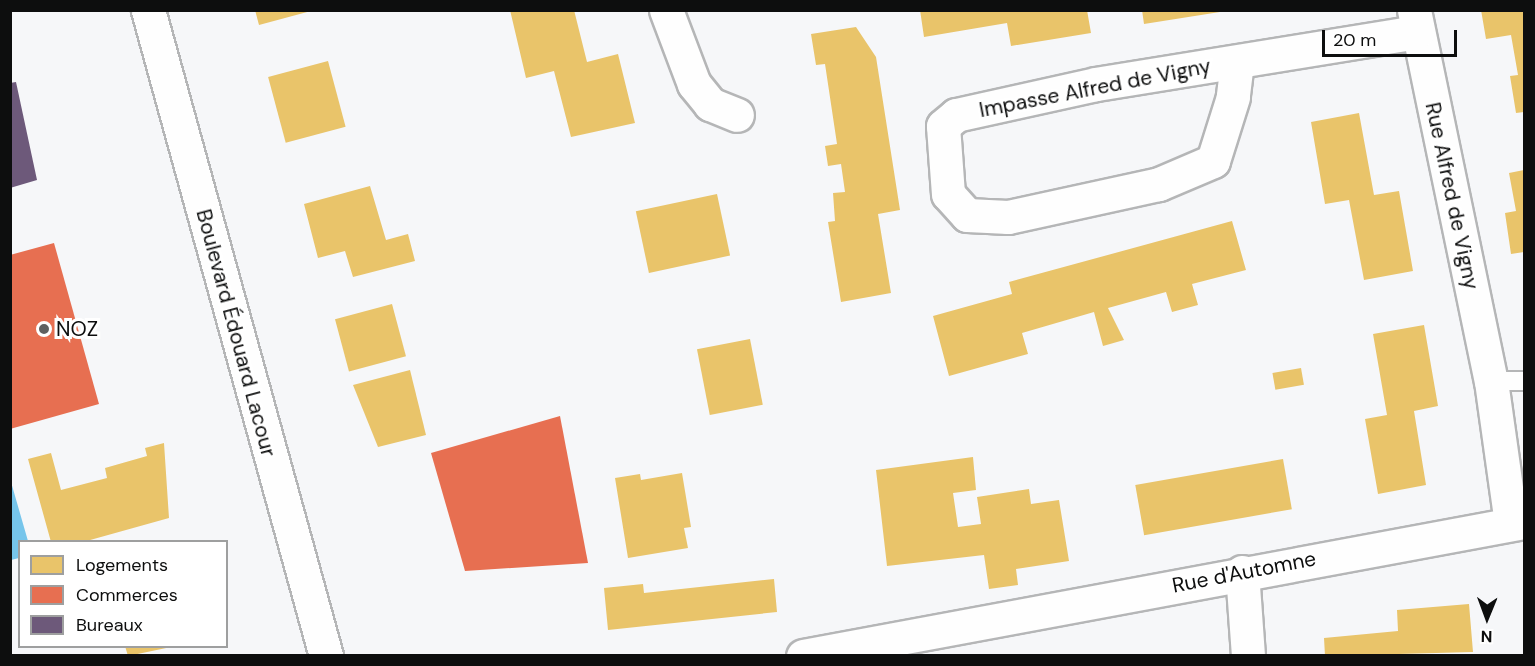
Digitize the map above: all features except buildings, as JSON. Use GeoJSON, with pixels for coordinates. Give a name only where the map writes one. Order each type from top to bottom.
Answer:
{"type":"FeatureCollection","features":[{"type":"Feature","properties":{"kind":"street","name":"Boulevard Édouard Lacour"},"geometry":{"type":"LineString","coordinates":[[148,10],[326,656]]}},
{"type":"Feature","properties":{"kind":"street"},"geometry":{"type":"LineString","coordinates":[[666,10],[694,84],[710,104],[737,115]]}},
{"type":"Feature","properties":{"kind":"street","name":"Impasse Alfred de Vigny"},"geometry":{"type":"LineString","coordinates":[[1237,62],[1233,97],[1214,161],[1159,184],[1008,217],[967,215],[948,194],[943,126],[956,115],[1096,84],[1237,62],[1415,21]]}},
{"type":"Feature","properties":{"kind":"street","name":"Rue Alfred de Vigny"},"geometry":{"type":"LineString","coordinates":[[1415,21],[1491,381]]}},
{"type":"Feature","properties":{"kind":"street","name":"Rue d'Automne"},"geometry":{"type":"LineString","coordinates":[[803,656],[1242,572],[1518,523],[1491,381]]}},
{"type":"Feature","properties":{"kind":"street"},"geometry":{"type":"LineString","coordinates":[[1242,572],[1248,656]]}},
{"type":"Feature","properties":{"kind":"lane"},"geometry":{"type":"LineString","coordinates":[[1491,381],[1524,381]]}},
{"type":"Feature","properties":{"kind":"water"},"geometry":{"type":"Polygon","coordinates":[[[11,482],[28,540],[18,540],[18,558],[11,560],[11,482]]]}},
{"type":"Feature","properties":{"kind":"place","name":"NOZ"},"geometry":{"type":"Point","coordinates":[44,329]}}]}
